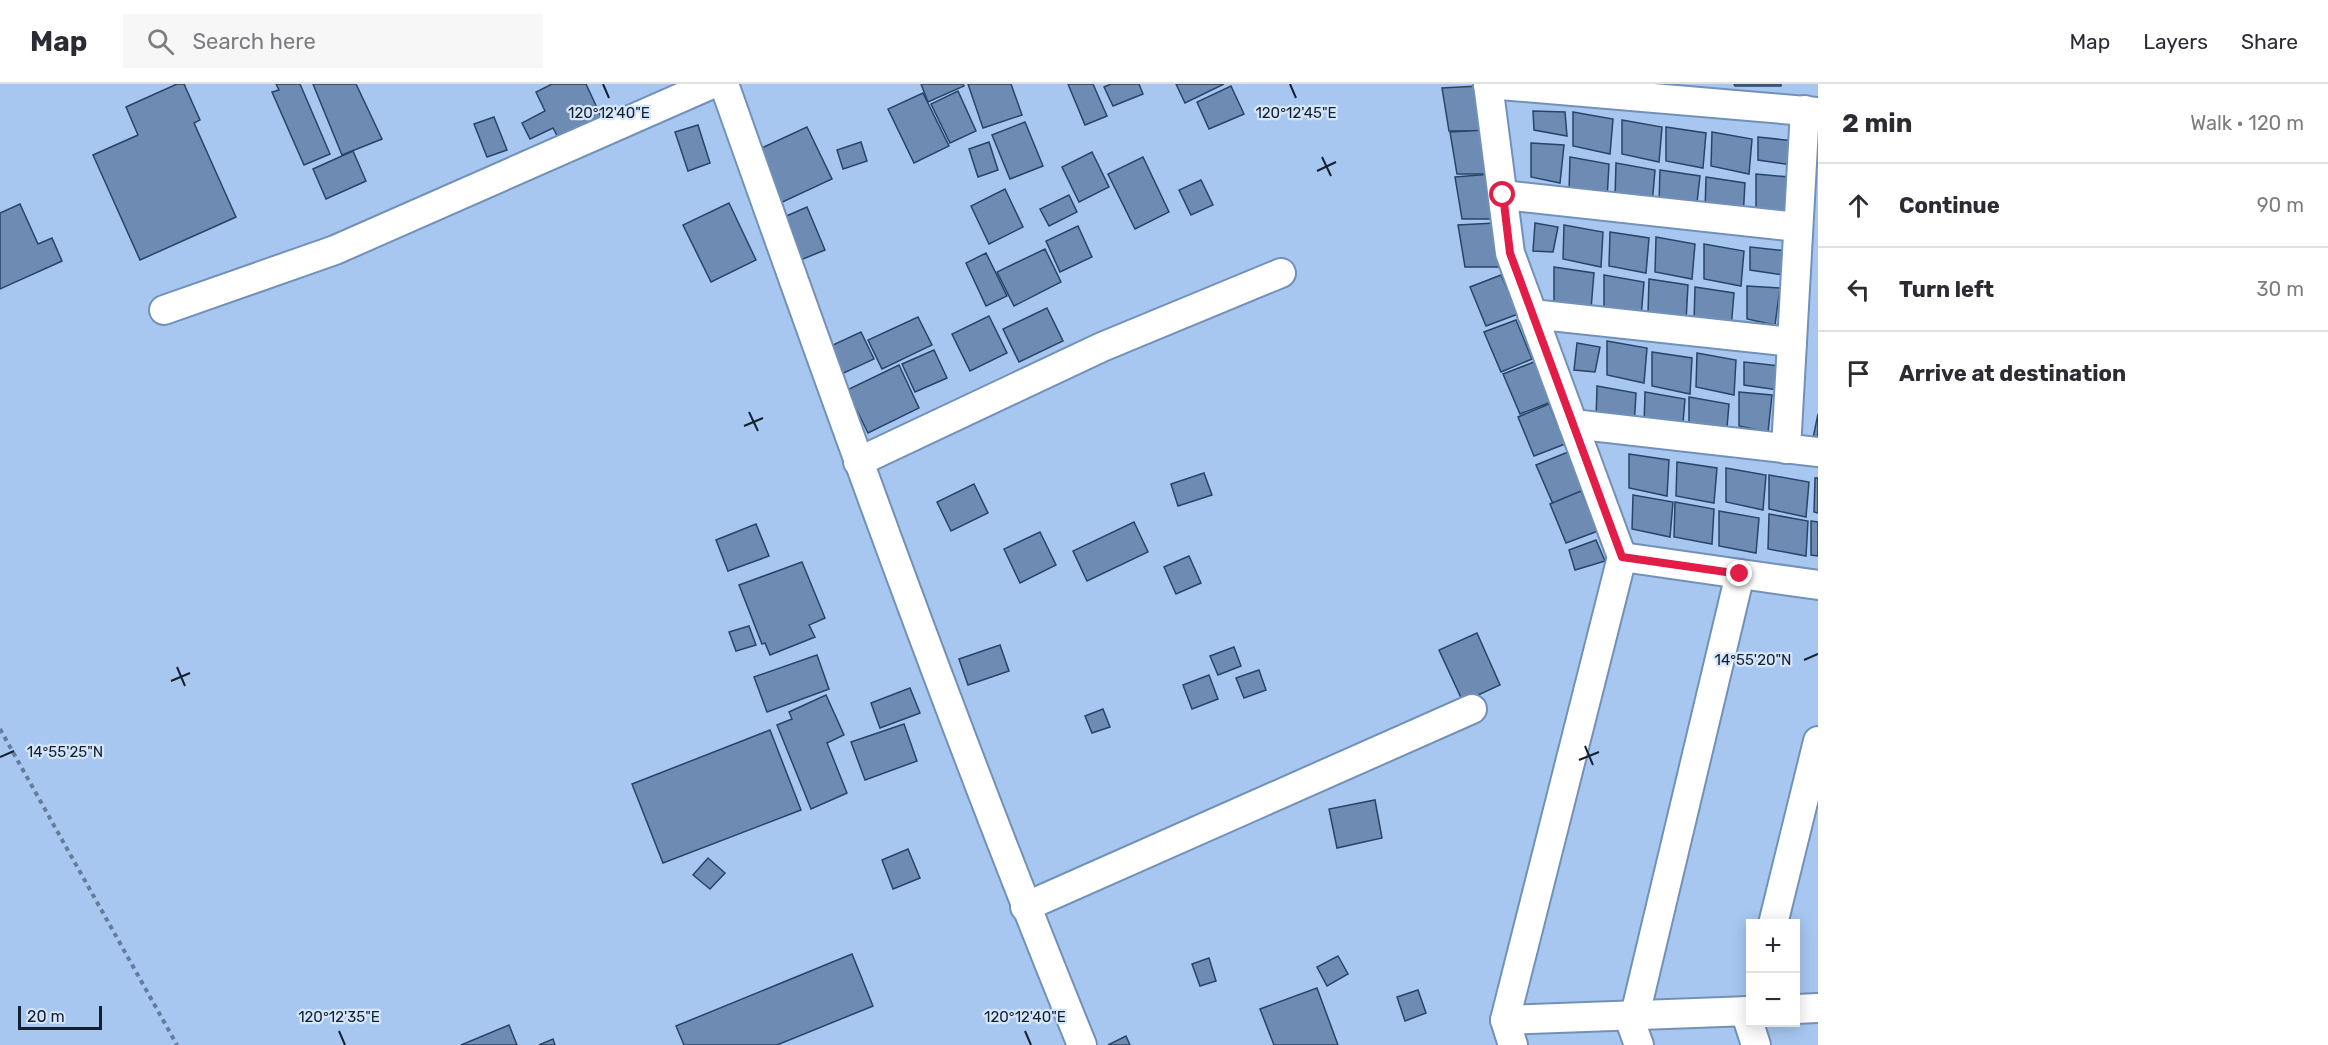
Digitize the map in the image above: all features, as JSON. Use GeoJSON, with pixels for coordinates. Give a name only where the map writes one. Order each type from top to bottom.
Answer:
{"type":"FeatureCollection","features":[{"type":"Feature","properties":{"kind":"street"},"geometry":{"type":"LineString","coordinates":[[164,310],[335,250],[712,84]]}},
{"type":"Feature","properties":{"kind":"street"},"geometry":{"type":"LineString","coordinates":[[723,84],[858,462],[1025,907],[1082,1045]]}},
{"type":"Feature","properties":{"kind":"street"},"geometry":{"type":"LineString","coordinates":[[1746,1011],[1632,1015],[1509,1033],[1622,557],[1510,253],[1488,84],[1717,94],[1811,111],[1798,227],[1786,449]]}},
{"type":"Feature","properties":{"kind":"street"},"geometry":{"type":"LineString","coordinates":[[1503,195],[1798,227]]}},
{"type":"Feature","properties":{"kind":"street"},"geometry":{"type":"LineString","coordinates":[[858,462],[1102,347],[1281,273]]}},
{"type":"Feature","properties":{"kind":"street"},"geometry":{"type":"LineString","coordinates":[[1532,314],[1792,342]]}},
{"type":"Feature","properties":{"kind":"street"},"geometry":{"type":"LineString","coordinates":[[1573,424],[1818,452]]}},
{"type":"Feature","properties":{"kind":"street"},"geometry":{"type":"LineString","coordinates":[[1622,557],[1818,585]]}},
{"type":"Feature","properties":{"kind":"street"},"geometry":{"type":"LineString","coordinates":[[1639,1045],[1632,1015],[1740,574]]}},
{"type":"Feature","properties":{"kind":"street"},"geometry":{"type":"LineString","coordinates":[[1025,907],[1472,709]]}},
{"type":"Feature","properties":{"kind":"street"},"geometry":{"type":"LineString","coordinates":[[1774,919],[1818,741]]}},
{"type":"Feature","properties":{"kind":"street"},"geometry":{"type":"LineString","coordinates":[[1800,1009],[1818,1008]]}},
{"type":"Feature","properties":{"kind":"street"},"geometry":{"type":"LineString","coordinates":[[1752,1027],[1756,1045]]}},
{"type":"Feature","properties":{"kind":"path"},"geometry":{"type":"LineString","coordinates":[[0,729],[177,1045]]}},
{"type":"Feature","properties":{"kind":"building"},"geometry":{"type":"Polygon","coordinates":[[[177,84],[184,84],[200,120],[194,123],[236,217],[140,260],[93,155],[138,135],[126,107],[177,84]]]}},
{"type":"Feature","properties":{"kind":"building"},"geometry":{"type":"Polygon","coordinates":[[[276,84],[300,84],[330,154],[304,165],[272,92],[279,90],[276,84]]]}},
{"type":"Feature","properties":{"kind":"building"},"geometry":{"type":"Polygon","coordinates":[[[313,84],[356,84],[382,139],[342,155],[313,84]]]}},
{"type":"Feature","properties":{"kind":"building"},"geometry":{"type":"Polygon","coordinates":[[[552,84],[586,84],[604,123],[561,143],[553,128],[530,139],[522,123],[545,111],[536,92],[552,84]]]}},
{"type":"Feature","properties":{"kind":"building"},"geometry":{"type":"Polygon","coordinates":[[[921,84],[963,84],[964,86],[928,102],[921,84]]]}},
{"type":"Feature","properties":{"kind":"building"},"geometry":{"type":"Polygon","coordinates":[[[968,84],[1011,84],[1022,115],[983,128],[968,84]]]}},
{"type":"Feature","properties":{"kind":"building"},"geometry":{"type":"Polygon","coordinates":[[[1068,84],[1093,84],[1107,116],[1085,125],[1068,84]]]}},
{"type":"Feature","properties":{"kind":"building"},"geometry":{"type":"Polygon","coordinates":[[[1111,84],[1139,84],[1143,94],[1113,106],[1104,87],[1111,84]]]}},
{"type":"Feature","properties":{"kind":"building"},"geometry":{"type":"Polygon","coordinates":[[[1176,84],[1224,84],[1185,103],[1176,84]]]}},
{"type":"Feature","properties":{"kind":"building"},"geometry":{"type":"Polygon","coordinates":[[[1734,84],[1781,84],[1781,86],[1735,86],[1734,84]]]}},
{"type":"Feature","properties":{"kind":"building"},"geometry":{"type":"Polygon","coordinates":[[[1231,86],[1244,114],[1209,129],[1197,102],[1231,86]]]}},
{"type":"Feature","properties":{"kind":"building"},"geometry":{"type":"Polygon","coordinates":[[[1479,86],[1485,131],[1449,131],[1442,88],[1479,86]]]}},
{"type":"Feature","properties":{"kind":"building"},"geometry":{"type":"Polygon","coordinates":[[[958,91],[976,131],[950,143],[931,104],[958,91]]]}},
{"type":"Feature","properties":{"kind":"building"},"geometry":{"type":"Polygon","coordinates":[[[923,93],[949,146],[914,163],[888,109],[923,93]]]}},
{"type":"Feature","properties":{"kind":"building"},"geometry":{"type":"Polygon","coordinates":[[[1533,111],[1565,112],[1567,136],[1534,130],[1533,111]]]}},
{"type":"Feature","properties":{"kind":"building"},"geometry":{"type":"Polygon","coordinates":[[[1573,112],[1613,119],[1610,154],[1573,146],[1573,112]]]}},
{"type":"Feature","properties":{"kind":"building"},"geometry":{"type":"Polygon","coordinates":[[[494,117],[507,150],[487,157],[474,124],[494,117]]]}},
{"type":"Feature","properties":{"kind":"building"},"geometry":{"type":"Polygon","coordinates":[[[1622,120],[1662,127],[1659,162],[1622,154],[1622,120]]]}},
{"type":"Feature","properties":{"kind":"building"},"geometry":{"type":"Polygon","coordinates":[[[1025,122],[1043,166],[1010,179],[992,135],[1025,122]]]}},
{"type":"Feature","properties":{"kind":"building"},"geometry":{"type":"Polygon","coordinates":[[[698,125],[710,163],[688,171],[675,132],[698,125]]]}},
{"type":"Feature","properties":{"kind":"building"},"geometry":{"type":"Polygon","coordinates":[[[807,127],[832,179],[776,205],[751,153],[807,127]]]}},
{"type":"Feature","properties":{"kind":"building"},"geometry":{"type":"Polygon","coordinates":[[[1666,127],[1706,133],[1703,168],[1666,161],[1666,127]]]}},
{"type":"Feature","properties":{"kind":"building"},"geometry":{"type":"Polygon","coordinates":[[[1487,130],[1492,174],[1457,174],[1450,132],[1487,130]]]}},
{"type":"Feature","properties":{"kind":"building"},"geometry":{"type":"Polygon","coordinates":[[[1712,132],[1752,139],[1749,174],[1711,166],[1712,132]]]}},
{"type":"Feature","properties":{"kind":"building"},"geometry":{"type":"Polygon","coordinates":[[[1758,137],[1795,141],[1792,165],[1758,160],[1758,137]]]}},
{"type":"Feature","properties":{"kind":"building"},"geometry":{"type":"Polygon","coordinates":[[[861,142],[867,161],[843,169],[837,150],[861,142]]]}},
{"type":"Feature","properties":{"kind":"building"},"geometry":{"type":"Polygon","coordinates":[[[989,142],[998,170],[978,177],[969,149],[989,142]]]}},
{"type":"Feature","properties":{"kind":"building"},"geometry":{"type":"Polygon","coordinates":[[[1531,143],[1564,145],[1560,183],[1531,177],[1531,143]]]}},
{"type":"Feature","properties":{"kind":"building"},"geometry":{"type":"Polygon","coordinates":[[[353,151],[366,181],[326,199],[313,169],[353,151]]]}},
{"type":"Feature","properties":{"kind":"building"},"geometry":{"type":"Polygon","coordinates":[[[1092,152],[1109,187],[1079,202],[1062,167],[1092,152]]]}},
{"type":"Feature","properties":{"kind":"building"},"geometry":{"type":"Polygon","coordinates":[[[1143,157],[1169,212],[1135,229],[1108,174],[1143,157]]]}},
{"type":"Feature","properties":{"kind":"building"},"geometry":{"type":"Polygon","coordinates":[[[1570,157],[1609,164],[1607,199],[1569,192],[1570,157]]]}},
{"type":"Feature","properties":{"kind":"building"},"geometry":{"type":"Polygon","coordinates":[[[1616,163],[1655,170],[1652,205],[1615,197],[1616,163]]]}},
{"type":"Feature","properties":{"kind":"building"},"geometry":{"type":"Polygon","coordinates":[[[1660,170],[1700,176],[1696,211],[1659,204],[1660,170]]]}},
{"type":"Feature","properties":{"kind":"building"},"geometry":{"type":"Polygon","coordinates":[[[1492,174],[1498,219],[1462,219],[1455,177],[1492,174]]]}},
{"type":"Feature","properties":{"kind":"building"},"geometry":{"type":"Polygon","coordinates":[[[1756,174],[1789,177],[1784,214],[1756,208],[1756,174]]]}},
{"type":"Feature","properties":{"kind":"building"},"geometry":{"type":"Polygon","coordinates":[[[1706,177],[1745,183],[1743,218],[1705,211],[1706,177]]]}},
{"type":"Feature","properties":{"kind":"building"},"geometry":{"type":"Polygon","coordinates":[[[1201,180],[1213,205],[1191,215],[1179,190],[1201,180]]]}},
{"type":"Feature","properties":{"kind":"building"},"geometry":{"type":"Polygon","coordinates":[[[1005,189],[1023,227],[989,244],[971,206],[1005,189]]]}},
{"type":"Feature","properties":{"kind":"building"},"geometry":{"type":"Polygon","coordinates":[[[1069,195],[1077,212],[1049,226],[1040,209],[1069,195]]]}},
{"type":"Feature","properties":{"kind":"building"},"geometry":{"type":"Polygon","coordinates":[[[729,203],[756,260],[711,282],[683,225],[729,203]]]}},
{"type":"Feature","properties":{"kind":"building"},"geometry":{"type":"Polygon","coordinates":[[[20,204],[38,244],[52,238],[62,261],[0,289],[0,213],[20,204]]]}},
{"type":"Feature","properties":{"kind":"building"},"geometry":{"type":"Polygon","coordinates":[[[807,207],[825,250],[793,263],[775,221],[807,207]]]}},
{"type":"Feature","properties":{"kind":"building"},"geometry":{"type":"Polygon","coordinates":[[[1495,223],[1501,267],[1465,267],[1458,225],[1495,223]]]}},
{"type":"Feature","properties":{"kind":"building"},"geometry":{"type":"Polygon","coordinates":[[[1535,223],[1558,227],[1553,252],[1533,251],[1535,223]]]}},
{"type":"Feature","properties":{"kind":"building"},"geometry":{"type":"Polygon","coordinates":[[[1564,225],[1603,232],[1601,267],[1563,259],[1564,225]]]}},
{"type":"Feature","properties":{"kind":"building"},"geometry":{"type":"Polygon","coordinates":[[[1078,226],[1092,257],[1060,272],[1046,241],[1078,226]]]}},
{"type":"Feature","properties":{"kind":"building"},"geometry":{"type":"Polygon","coordinates":[[[1610,232],[1649,238],[1646,273],[1609,266],[1610,232]]]}},
{"type":"Feature","properties":{"kind":"building"},"geometry":{"type":"Polygon","coordinates":[[[1656,237],[1695,244],[1692,279],[1655,272],[1656,237]]]}},
{"type":"Feature","properties":{"kind":"building"},"geometry":{"type":"Polygon","coordinates":[[[1704,244],[1744,251],[1741,286],[1704,279],[1704,244]]]}},
{"type":"Feature","properties":{"kind":"building"},"geometry":{"type":"Polygon","coordinates":[[[1750,247],[1787,251],[1784,275],[1750,270],[1750,247]]]}},
{"type":"Feature","properties":{"kind":"building"},"geometry":{"type":"Polygon","coordinates":[[[1045,249],[1061,282],[1014,306],[997,272],[1045,249]]]}},
{"type":"Feature","properties":{"kind":"building"},"geometry":{"type":"Polygon","coordinates":[[[986,253],[1007,296],[986,306],[966,263],[986,253]]]}},
{"type":"Feature","properties":{"kind":"building"},"geometry":{"type":"Polygon","coordinates":[[[1554,267],[1594,273],[1591,309],[1554,301],[1554,267]]]}},
{"type":"Feature","properties":{"kind":"building"},"geometry":{"type":"Polygon","coordinates":[[[1501,275],[1518,314],[1486,326],[1470,287],[1501,275]]]}},
{"type":"Feature","properties":{"kind":"building"},"geometry":{"type":"Polygon","coordinates":[[[1604,275],[1644,282],[1641,317],[1604,309],[1604,275]]]}},
{"type":"Feature","properties":{"kind":"building"},"geometry":{"type":"Polygon","coordinates":[[[1649,279],[1688,285],[1686,321],[1648,313],[1649,279]]]}},
{"type":"Feature","properties":{"kind":"building"},"geometry":{"type":"Polygon","coordinates":[[[1747,286],[1780,288],[1775,325],[1747,319],[1747,286]]]}},
{"type":"Feature","properties":{"kind":"building"},"geometry":{"type":"Polygon","coordinates":[[[1695,287],[1734,293],[1731,329],[1694,321],[1695,287]]]}},
{"type":"Feature","properties":{"kind":"building"},"geometry":{"type":"Polygon","coordinates":[[[1047,308],[1063,341],[1019,362],[1003,329],[1047,308]]]}},
{"type":"Feature","properties":{"kind":"building"},"geometry":{"type":"Polygon","coordinates":[[[989,316],[1007,353],[970,371],[952,334],[989,316]]]}},
{"type":"Feature","properties":{"kind":"building"},"geometry":{"type":"Polygon","coordinates":[[[918,317],[932,345],[882,369],[868,340],[918,317]]]}},
{"type":"Feature","properties":{"kind":"building"},"geometry":{"type":"Polygon","coordinates":[[[1516,320],[1532,359],[1501,372],[1484,332],[1516,320]]]}},
{"type":"Feature","properties":{"kind":"building"},"geometry":{"type":"Polygon","coordinates":[[[861,332],[874,359],[835,377],[822,350],[861,332]]]}},
{"type":"Feature","properties":{"kind":"building"},"geometry":{"type":"Polygon","coordinates":[[[1607,341],[1647,348],[1644,383],[1607,375],[1607,341]]]}},
{"type":"Feature","properties":{"kind":"building"},"geometry":{"type":"Polygon","coordinates":[[[1577,343],[1600,347],[1595,372],[1574,370],[1577,343]]]}},
{"type":"Feature","properties":{"kind":"building"},"geometry":{"type":"Polygon","coordinates":[[[934,350],[947,378],[915,392],[902,364],[934,350]]]}},
{"type":"Feature","properties":{"kind":"building"},"geometry":{"type":"Polygon","coordinates":[[[1652,352],[1692,358],[1690,394],[1652,386],[1652,352]]]}},
{"type":"Feature","properties":{"kind":"building"},"geometry":{"type":"Polygon","coordinates":[[[1697,353],[1736,360],[1734,395],[1696,387],[1697,353]]]}},
{"type":"Feature","properties":{"kind":"building"},"geometry":{"type":"Polygon","coordinates":[[[1534,362],[1551,402],[1520,414],[1503,374],[1534,362]]]}},
{"type":"Feature","properties":{"kind":"building"},"geometry":{"type":"Polygon","coordinates":[[[1744,362],[1781,366],[1778,390],[1744,385],[1744,362]]]}},
{"type":"Feature","properties":{"kind":"building"},"geometry":{"type":"Polygon","coordinates":[[[899,365],[919,408],[868,433],[847,390],[899,365]]]}},
{"type":"Feature","properties":{"kind":"building"},"geometry":{"type":"Polygon","coordinates":[[[1597,386],[1636,393],[1634,428],[1596,420],[1597,386]]]}},
{"type":"Feature","properties":{"kind":"building"},"geometry":{"type":"Polygon","coordinates":[[[1645,392],[1685,399],[1682,434],[1644,426],[1645,392]]]}},
{"type":"Feature","properties":{"kind":"building"},"geometry":{"type":"Polygon","coordinates":[[[1739,392],[1772,395],[1768,432],[1739,426],[1739,392]]]}},
{"type":"Feature","properties":{"kind":"building"},"geometry":{"type":"Polygon","coordinates":[[[1689,397],[1729,404],[1726,439],[1689,431],[1689,397]]]}},
{"type":"Feature","properties":{"kind":"building"},"geometry":{"type":"Polygon","coordinates":[[[1549,404],[1565,444],[1534,456],[1518,417],[1549,404]]]}},
{"type":"Feature","properties":{"kind":"building"},"geometry":{"type":"Polygon","coordinates":[[[1818,414],[1818,438],[1813,438],[1818,414]]]}},
{"type":"Feature","properties":{"kind":"building"},"geometry":{"type":"Polygon","coordinates":[[[1568,452],[1584,492],[1553,504],[1536,465],[1568,452]]]}},
{"type":"Feature","properties":{"kind":"building"},"geometry":{"type":"Polygon","coordinates":[[[1629,454],[1669,460],[1667,496],[1629,488],[1629,454]]]}},
{"type":"Feature","properties":{"kind":"building"},"geometry":{"type":"Polygon","coordinates":[[[1677,462],[1717,468],[1714,503],[1676,496],[1677,462]]]}},
{"type":"Feature","properties":{"kind":"building"},"geometry":{"type":"Polygon","coordinates":[[[1726,468],[1766,475],[1763,510],[1726,502],[1726,468]]]}},
{"type":"Feature","properties":{"kind":"building"},"geometry":{"type":"Polygon","coordinates":[[[1204,473],[1212,495],[1178,506],[1171,484],[1204,473]]]}},
{"type":"Feature","properties":{"kind":"building"},"geometry":{"type":"Polygon","coordinates":[[[1769,475],[1809,482],[1806,517],[1769,509],[1769,475]]]}},
{"type":"Feature","properties":{"kind":"building"},"geometry":{"type":"Polygon","coordinates":[[[1815,478],[1818,478],[1818,513],[1814,512],[1815,478]]]}},
{"type":"Feature","properties":{"kind":"building"},"geometry":{"type":"Polygon","coordinates":[[[974,484],[988,513],[951,531],[937,502],[974,484]]]}},
{"type":"Feature","properties":{"kind":"building"},"geometry":{"type":"Polygon","coordinates":[[[1581,491],[1598,531],[1566,543],[1550,504],[1581,491]]]}},
{"type":"Feature","properties":{"kind":"building"},"geometry":{"type":"Polygon","coordinates":[[[1633,495],[1673,502],[1670,537],[1632,529],[1633,495]]]}},
{"type":"Feature","properties":{"kind":"building"},"geometry":{"type":"Polygon","coordinates":[[[1675,502],[1714,509],[1712,544],[1674,537],[1675,502]]]}},
{"type":"Feature","properties":{"kind":"building"},"geometry":{"type":"Polygon","coordinates":[[[1719,511],[1759,518],[1756,553],[1719,546],[1719,511]]]}},
{"type":"Feature","properties":{"kind":"building"},"geometry":{"type":"Polygon","coordinates":[[[1769,514],[1808,521],[1806,556],[1768,549],[1769,514]]]}},
{"type":"Feature","properties":{"kind":"building"},"geometry":{"type":"Polygon","coordinates":[[[1811,521],[1818,522],[1818,556],[1811,555],[1811,521]]]}},
{"type":"Feature","properties":{"kind":"building"},"geometry":{"type":"Polygon","coordinates":[[[1134,522],[1148,552],[1087,581],[1073,551],[1134,522]]]}},
{"type":"Feature","properties":{"kind":"building"},"geometry":{"type":"Polygon","coordinates":[[[756,524],[769,556],[728,571],[716,540],[756,524]]]}},
{"type":"Feature","properties":{"kind":"building"},"geometry":{"type":"Polygon","coordinates":[[[1040,532],[1056,565],[1020,583],[1004,549],[1040,532]]]}},
{"type":"Feature","properties":{"kind":"building"},"geometry":{"type":"Polygon","coordinates":[[[1596,540],[1605,561],[1575,570],[1569,550],[1596,540]]]}},
{"type":"Feature","properties":{"kind":"building"},"geometry":{"type":"Polygon","coordinates":[[[1189,556],[1201,583],[1176,594],[1164,567],[1189,556]]]}},
{"type":"Feature","properties":{"kind":"building"},"geometry":{"type":"Polygon","coordinates":[[[802,562],[825,618],[809,625],[815,637],[770,655],[765,643],[762,644],[739,585],[802,562]]]}},
{"type":"Feature","properties":{"kind":"building"},"geometry":{"type":"Polygon","coordinates":[[[749,626],[756,645],[736,651],[729,632],[749,626]]]}},
{"type":"Feature","properties":{"kind":"building"},"geometry":{"type":"Polygon","coordinates":[[[1477,633],[1500,685],[1463,702],[1439,650],[1477,633]]]}},
{"type":"Feature","properties":{"kind":"building"},"geometry":{"type":"Polygon","coordinates":[[[1000,645],[1009,671],[968,685],[959,659],[1000,645]]]}},
{"type":"Feature","properties":{"kind":"building"},"geometry":{"type":"Polygon","coordinates":[[[1234,647],[1241,666],[1218,675],[1210,656],[1234,647]]]}},
{"type":"Feature","properties":{"kind":"building"},"geometry":{"type":"Polygon","coordinates":[[[817,655],[829,689],[767,712],[754,677],[817,655]]]}},
{"type":"Feature","properties":{"kind":"building"},"geometry":{"type":"Polygon","coordinates":[[[1259,670],[1266,690],[1244,698],[1236,678],[1259,670]]]}},
{"type":"Feature","properties":{"kind":"building"},"geometry":{"type":"Polygon","coordinates":[[[1209,675],[1218,699],[1192,709],[1183,685],[1209,675]]]}},
{"type":"Feature","properties":{"kind":"building"},"geometry":{"type":"Polygon","coordinates":[[[910,688],[920,713],[880,728],[871,703],[910,688]]]}},
{"type":"Feature","properties":{"kind":"building"},"geometry":{"type":"Polygon","coordinates":[[[826,695],[844,735],[827,743],[847,793],[811,809],[777,725],[792,719],[789,712],[826,695]]]}},
{"type":"Feature","properties":{"kind":"building"},"geometry":{"type":"Polygon","coordinates":[[[1103,709],[1110,727],[1092,733],[1085,716],[1103,709]]]}},
{"type":"Feature","properties":{"kind":"building"},"geometry":{"type":"Polygon","coordinates":[[[904,724],[917,761],[865,780],[851,742],[904,724]]]}},
{"type":"Feature","properties":{"kind":"building"},"geometry":{"type":"Polygon","coordinates":[[[770,730],[801,810],[663,863],[632,784],[770,730]]]}},
{"type":"Feature","properties":{"kind":"building"},"geometry":{"type":"Polygon","coordinates":[[[1375,800],[1382,838],[1337,848],[1329,809],[1375,800]]]}},
{"type":"Feature","properties":{"kind":"building"},"geometry":{"type":"Polygon","coordinates":[[[908,849],[920,878],[893,889],[882,860],[908,849]]]}},
{"type":"Feature","properties":{"kind":"building"},"geometry":{"type":"Polygon","coordinates":[[[708,858],[725,873],[710,889],[693,875],[708,858]]]}},
{"type":"Feature","properties":{"kind":"building"},"geometry":{"type":"Polygon","coordinates":[[[852,954],[873,1006],[777,1045],[684,1045],[676,1026],[852,954]]]}},
{"type":"Feature","properties":{"kind":"building"},"geometry":{"type":"Polygon","coordinates":[[[1338,956],[1348,974],[1327,986],[1317,967],[1338,956]]]}},
{"type":"Feature","properties":{"kind":"building"},"geometry":{"type":"Polygon","coordinates":[[[1209,958],[1216,981],[1200,986],[1192,964],[1209,958]]]}},
{"type":"Feature","properties":{"kind":"building"},"geometry":{"type":"Polygon","coordinates":[[[1317,988],[1338,1045],[1274,1045],[1260,1009],[1317,988]]]}},
{"type":"Feature","properties":{"kind":"building"},"geometry":{"type":"Polygon","coordinates":[[[1418,990],[1426,1013],[1405,1021],[1397,997],[1418,990]]]}},
{"type":"Feature","properties":{"kind":"building"},"geometry":{"type":"Polygon","coordinates":[[[509,1025],[517,1045],[461,1045],[509,1025]]]}},
{"type":"Feature","properties":{"kind":"building"},"geometry":{"type":"Polygon","coordinates":[[[1126,1036],[1130,1045],[1108,1045],[1126,1036]]]}},
{"type":"Feature","properties":{"kind":"building"},"geometry":{"type":"Polygon","coordinates":[[[553,1039],[555,1045],[539,1045],[553,1039]]]}},
{"type":"Feature","properties":{"kind":"route"},"geometry":{"type":"LineString","coordinates":[[1503,195],[1510,253],[1622,557],[1740,574]]}}]}
